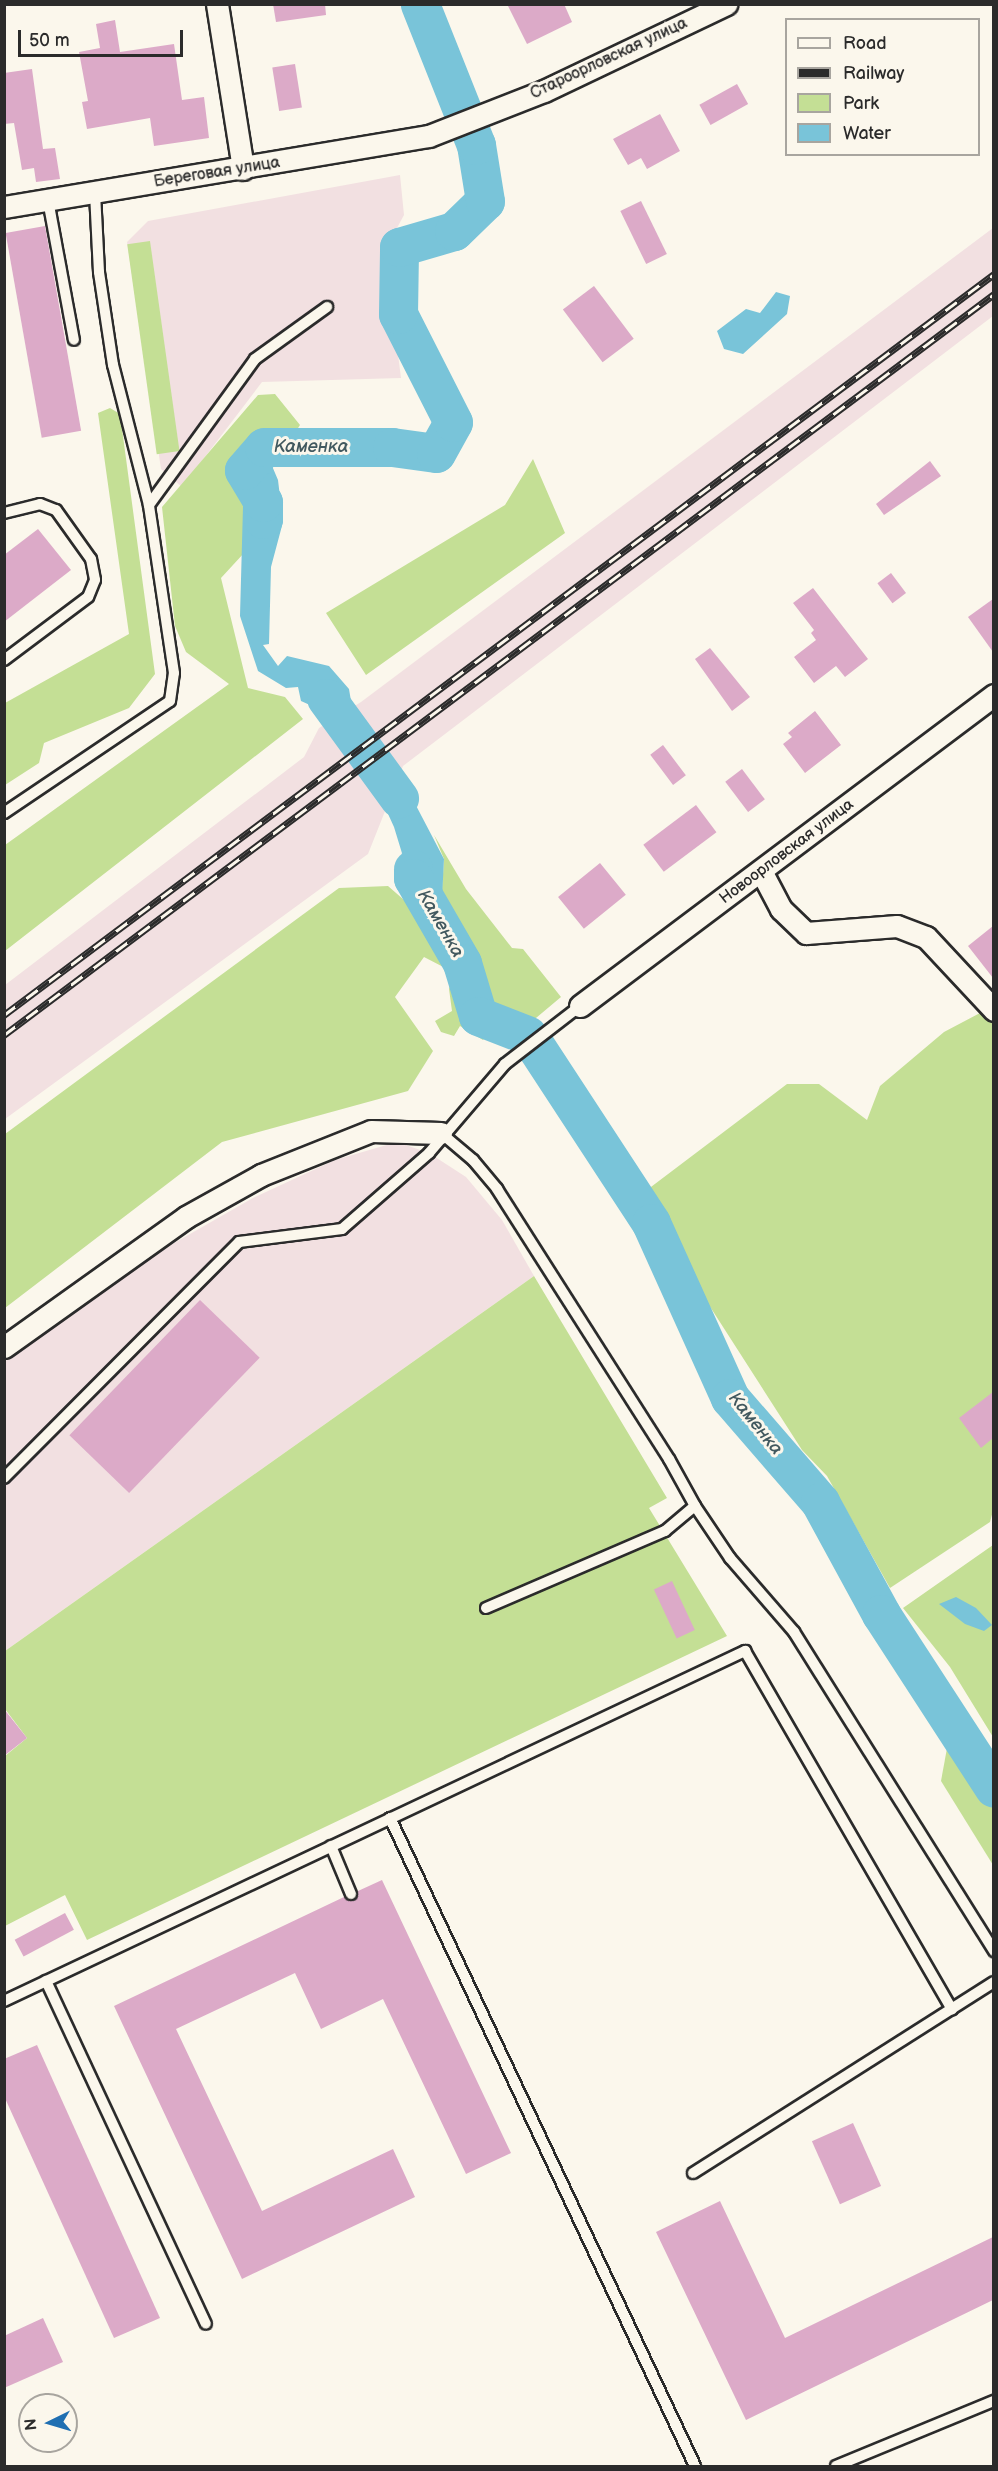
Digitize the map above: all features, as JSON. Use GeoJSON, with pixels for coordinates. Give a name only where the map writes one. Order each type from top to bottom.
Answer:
{"type":"FeatureCollection","features":[{"type":"Feature","properties":{"kind":"street"},"geometry":{"type":"LineString","coordinates":[[217,4],[243,169]]}},
{"type":"Feature","properties":{"kind":"street","name":"Староорловская улица"},"geometry":{"type":"LineString","coordinates":[[429,136],[491,112],[726,4]]}},
{"type":"Feature","properties":{"kind":"street","name":"Береговая улица"},"geometry":{"type":"LineString","coordinates":[[4,207],[243,169],[429,136]]}},
{"type":"Feature","properties":{"kind":"street","name":"Новоорловская улица"},"geometry":{"type":"LineString","coordinates":[[580,1006],[993,695]]}},
{"type":"Feature","properties":{"kind":"street"},"geometry":{"type":"LineString","coordinates":[[761,871],[781,909],[806,933],[897,926],[926,937],[993,1010]]}},
{"type":"Feature","properties":{"kind":"street"},"geometry":{"type":"LineString","coordinates":[[4,1347],[186,1217],[261,1175],[371,1131],[441,1133]]}},
{"type":"Feature","properties":{"kind":"lane"},"geometry":{"type":"LineString","coordinates":[[4,813],[170,701],[174,673],[149,505],[113,364],[99,272],[95,193]]}},
{"type":"Feature","properties":{"kind":"lane"},"geometry":{"type":"LineString","coordinates":[[48,200],[74,340]]}},
{"type":"Feature","properties":{"kind":"lane"},"geometry":{"type":"LineString","coordinates":[[149,505],[255,359],[327,307]]}},
{"type":"Feature","properties":{"kind":"lane"},"geometry":{"type":"LineString","coordinates":[[4,513],[40,504],[56,510],[91,559],[95,580],[88,597],[4,660]]}},
{"type":"Feature","properties":{"kind":"lane"},"geometry":{"type":"LineString","coordinates":[[4,1478],[239,1242],[342,1228],[429,1153],[441,1133],[505,1064],[580,1006]]}},
{"type":"Feature","properties":{"kind":"lane"},"geometry":{"type":"LineString","coordinates":[[441,1133],[473,1160],[497,1190],[669,1458],[695,1506],[730,1557],[794,1632],[993,1951]]}},
{"type":"Feature","properties":{"kind":"lane"},"geometry":{"type":"LineString","coordinates":[[486,1608],[665,1531],[695,1506]]}},
{"type":"Feature","properties":{"kind":"lane"},"geometry":{"type":"LineString","coordinates":[[4,2001],[745,1651],[952,2010]]}},
{"type":"Feature","properties":{"kind":"lane"},"geometry":{"type":"LineString","coordinates":[[390,1818],[695,2466]]}},
{"type":"Feature","properties":{"kind":"lane"},"geometry":{"type":"LineString","coordinates":[[331,1846],[351,1894]]}},
{"type":"Feature","properties":{"kind":"lane"},"geometry":{"type":"LineString","coordinates":[[46,1981],[206,2324]]}},
{"type":"Feature","properties":{"kind":"lane"},"geometry":{"type":"LineString","coordinates":[[693,2173],[993,1982]]}},
{"type":"Feature","properties":{"kind":"lane"},"geometry":{"type":"LineString","coordinates":[[836,2466],[993,2401]]}},
{"type":"Feature","properties":{"kind":"shaded area"},"geometry":{"type":"Polygon","coordinates":[[[400,175],[404,215],[385,250],[401,378],[262,382],[182,487],[161,469],[127,242],[148,221],[400,175]]]}},
{"type":"Feature","properties":{"kind":"shaded area"},"geometry":{"type":"Polygon","coordinates":[[[993,228],[993,316],[403,766],[368,854],[5,1119],[5,985],[304,757],[319,728],[361,702],[993,228]]]}},
{"type":"Feature","properties":{"kind":"shaded area"},"geometry":{"type":"Polygon","coordinates":[[[397,1142],[429,1153],[466,1177],[502,1220],[534,1276],[5,1651],[4,1362],[169,1246],[253,1198],[335,1160],[397,1142]]]}},
{"type":"Feature","properties":{"kind":"green space"},"geometry":{"type":"Polygon","coordinates":[[[150,241],[180,451],[157,454],[127,244],[150,241]]]}},
{"type":"Feature","properties":{"kind":"green space"},"geometry":{"type":"Polygon","coordinates":[[[275,394],[300,425],[264,481],[256,540],[221,578],[248,688],[285,697],[303,719],[5,951],[5,845],[229,684],[186,652],[175,626],[162,507],[258,395],[275,394]]]}},
{"type":"Feature","properties":{"kind":"green space"},"geometry":{"type":"Polygon","coordinates":[[[110,408],[120,414],[155,674],[129,708],[44,743],[39,763],[5,785],[5,703],[129,634],[98,413],[110,408]]]}},
{"type":"Feature","properties":{"kind":"green space"},"geometry":{"type":"Polygon","coordinates":[[[533,459],[565,533],[366,675],[326,613],[505,505],[533,459]]]}},
{"type":"Feature","properties":{"kind":"green space"},"geometry":{"type":"Polygon","coordinates":[[[434,835],[466,889],[512,948],[523,949],[561,997],[536,1018],[516,1024],[501,1020],[483,1040],[460,1026],[454,1036],[441,1032],[435,1021],[452,1011],[449,989],[453,972],[424,957],[395,997],[433,1051],[408,1091],[222,1142],[5,1308],[5,1134],[339,888],[388,886],[427,920],[440,919],[444,859],[434,835]]]}},
{"type":"Feature","properties":{"kind":"green space"},"geometry":{"type":"Polygon","coordinates":[[[980,1013],[994,1018],[994,1507],[990,1522],[890,1588],[827,1476],[802,1450],[639,1196],[787,1084],[819,1084],[867,1120],[880,1086],[944,1032],[980,1013]]]}},
{"type":"Feature","properties":{"kind":"green space"},"geometry":{"type":"Polygon","coordinates":[[[534,1276],[667,1498],[649,1508],[727,1636],[87,1940],[65,1895],[5,1926],[5,1756],[27,1738],[5,1709],[5,1651],[534,1276]]]}},
{"type":"Feature","properties":{"kind":"green space"},"geometry":{"type":"Polygon","coordinates":[[[993,1545],[993,1737],[950,1667],[903,1608],[993,1545]]]}},
{"type":"Feature","properties":{"kind":"green space"},"geometry":{"type":"Polygon","coordinates":[[[952,1721],[993,1788],[993,1865],[941,1781],[952,1721]]]}},
{"type":"Feature","properties":{"kind":"water"},"geometry":{"type":"Polygon","coordinates":[[[776,292],[790,296],[787,314],[743,354],[724,349],[717,331],[746,309],[760,313],[776,292]]]}},
{"type":"Feature","properties":{"kind":"water"},"geometry":{"type":"Polygon","coordinates":[[[264,447],[278,480],[283,522],[271,567],[269,644],[263,645],[278,666],[287,656],[329,666],[349,689],[353,713],[366,725],[368,736],[352,745],[339,737],[330,714],[301,701],[298,687],[286,688],[258,671],[240,616],[244,470],[264,447]]]}},
{"type":"Feature","properties":{"kind":"water"},"geometry":{"type":"Polygon","coordinates":[[[371,750],[387,771],[399,773],[444,859],[441,919],[419,909],[394,827],[363,759],[371,750]]]}},
{"type":"Feature","properties":{"kind":"water"},"geometry":{"type":"Polygon","coordinates":[[[956,1597],[976,1608],[992,1625],[984,1631],[965,1624],[939,1604],[956,1597]]]}},
{"type":"Feature","properties":{"kind":"building"},"geometry":{"type":"Polygon","coordinates":[[[273,4],[325,4],[326,15],[276,22],[273,4]]]}},
{"type":"Feature","properties":{"kind":"building"},"geometry":{"type":"Polygon","coordinates":[[[507,4],[564,4],[572,22],[527,44],[507,4]]]}},
{"type":"Feature","properties":{"kind":"building"},"geometry":{"type":"Polygon","coordinates":[[[115,20],[120,52],[174,44],[182,100],[204,97],[209,138],[154,146],[150,118],[87,129],[82,102],[88,101],[79,52],[100,48],[96,24],[115,20]]]}},
{"type":"Feature","properties":{"kind":"building"},"geometry":{"type":"Polygon","coordinates":[[[295,64],[302,107],[279,111],[272,68],[295,64]]]}},
{"type":"Feature","properties":{"kind":"building"},"geometry":{"type":"Polygon","coordinates":[[[32,69],[43,149],[55,148],[60,179],[36,182],[34,168],[22,170],[14,123],[4,124],[4,73],[32,69]]]}},
{"type":"Feature","properties":{"kind":"building"},"geometry":{"type":"Polygon","coordinates":[[[737,84],[748,104],[711,125],[699,105],[737,84]]]}},
{"type":"Feature","properties":{"kind":"building"},"geometry":{"type":"Polygon","coordinates":[[[660,114],[680,151],[647,169],[641,158],[628,165],[613,139],[660,114]]]}},
{"type":"Feature","properties":{"kind":"building"},"geometry":{"type":"Polygon","coordinates":[[[641,201],[667,254],[646,264],[620,211],[641,201]]]}},
{"type":"Feature","properties":{"kind":"building"},"geometry":{"type":"Polygon","coordinates":[[[45,226],[81,431],[42,438],[6,233],[45,226]]]}},
{"type":"Feature","properties":{"kind":"building"},"geometry":{"type":"Polygon","coordinates":[[[594,286],[634,339],[603,362],[563,309],[594,286]]]}},
{"type":"Feature","properties":{"kind":"building"},"geometry":{"type":"Polygon","coordinates":[[[930,461],[941,476],[884,515],[876,504],[930,461]]]}},
{"type":"Feature","properties":{"kind":"building"},"geometry":{"type":"Polygon","coordinates":[[[38,529],[71,570],[4,622],[4,555],[38,529]]]}},
{"type":"Feature","properties":{"kind":"building"},"geometry":{"type":"Polygon","coordinates":[[[891,573],[906,593],[892,603],[877,583],[891,573]]]}},
{"type":"Feature","properties":{"kind":"building"},"geometry":{"type":"Polygon","coordinates":[[[813,588],[868,659],[845,677],[836,666],[814,683],[794,657],[816,640],[811,633],[814,630],[793,603],[813,588]]]}},
{"type":"Feature","properties":{"kind":"building"},"geometry":{"type":"Polygon","coordinates":[[[993,599],[993,652],[968,617],[993,599]]]}},
{"type":"Feature","properties":{"kind":"building"},"geometry":{"type":"Polygon","coordinates":[[[710,648],[750,697],[732,711],[695,659],[710,648]]]}},
{"type":"Feature","properties":{"kind":"building"},"geometry":{"type":"Polygon","coordinates":[[[815,711],[841,745],[805,773],[783,744],[792,737],[788,733],[815,711]]]}},
{"type":"Feature","properties":{"kind":"building"},"geometry":{"type":"Polygon","coordinates":[[[663,745],[686,775],[673,785],[650,755],[663,745]]]}},
{"type":"Feature","properties":{"kind":"building"},"geometry":{"type":"Polygon","coordinates":[[[742,769],[765,799],[748,812],[725,782],[742,769]]]}},
{"type":"Feature","properties":{"kind":"building"},"geometry":{"type":"Polygon","coordinates":[[[696,805],[716,832],[664,872],[643,845],[696,805]]]}},
{"type":"Feature","properties":{"kind":"building"},"geometry":{"type":"Polygon","coordinates":[[[600,863],[626,895],[584,929],[558,897],[600,863]]]}},
{"type":"Feature","properties":{"kind":"building"},"geometry":{"type":"Polygon","coordinates":[[[993,926],[993,978],[968,946],[993,926]]]}},
{"type":"Feature","properties":{"kind":"building"},"geometry":{"type":"Polygon","coordinates":[[[200,1300],[260,1358],[129,1493],[69,1435],[200,1300]]]}},
{"type":"Feature","properties":{"kind":"building"},"geometry":{"type":"Polygon","coordinates":[[[993,1392],[993,1438],[981,1448],[959,1418],[993,1392]]]}},
{"type":"Feature","properties":{"kind":"building"},"geometry":{"type":"Polygon","coordinates":[[[672,1581],[695,1630],[677,1638],[654,1589],[672,1581]]]}},
{"type":"Feature","properties":{"kind":"building"},"geometry":{"type":"Polygon","coordinates":[[[4,1709],[27,1738],[4,1756],[4,1709]]]}},
{"type":"Feature","properties":{"kind":"building"},"geometry":{"type":"Polygon","coordinates":[[[382,1880],[511,2153],[466,2174],[383,1999],[321,2029],[295,1973],[176,2029],[262,2211],[393,2149],[415,2197],[242,2279],[114,2006],[344,1897],[354,1901],[358,1891],[382,1880]]]}},
{"type":"Feature","properties":{"kind":"building"},"geometry":{"type":"Polygon","coordinates":[[[65,1913],[74,1930],[24,1957],[15,1940],[65,1913]]]}},
{"type":"Feature","properties":{"kind":"building"},"geometry":{"type":"Polygon","coordinates":[[[37,2045],[160,2318],[114,2338],[4,2096],[4,2059],[37,2045]]]}},
{"type":"Feature","properties":{"kind":"building"},"geometry":{"type":"Polygon","coordinates":[[[853,2123],[881,2186],[840,2204],[812,2141],[853,2123]]]}},
{"type":"Feature","properties":{"kind":"building"},"geometry":{"type":"Polygon","coordinates":[[[720,2201],[785,2338],[993,2237],[993,2300],[746,2420],[656,2232],[720,2201]]]}},
{"type":"Feature","properties":{"kind":"building"},"geometry":{"type":"Polygon","coordinates":[[[43,2318],[63,2362],[4,2388],[4,2336],[43,2318]]]}},
{"type":"Feature","properties":{"kind":"waterway","name":"Каменка"},"geometry":{"type":"LineString","coordinates":[[263,519],[263,502],[244,470],[264,447],[392,447],[436,453],[453,422],[398,314],[399,247],[454,231],[485,201],[476,145],[420,4]]}},
{"type":"Feature","properties":{"kind":"waterway","name":"Каменка"},"geometry":{"type":"LineString","coordinates":[[326,698],[399,798]]}},
{"type":"Feature","properties":{"kind":"waterway","name":"Каменка"},"geometry":{"type":"LineString","coordinates":[[413,869],[413,878],[462,963],[478,1016],[527,1035]]}},
{"type":"Feature","properties":{"kind":"waterway","name":"Каменка"},"geometry":{"type":"LineString","coordinates":[[536,1047],[651,1223],[730,1398],[820,1502],[881,1614],[994,1788]]}},
{"type":"Feature","properties":{"kind":"railway"},"geometry":{"type":"LineString","coordinates":[[4,1015],[994,274]]}},
{"type":"Feature","properties":{"kind":"railway"},"geometry":{"type":"LineString","coordinates":[[4,1035],[994,294]]}}]}
